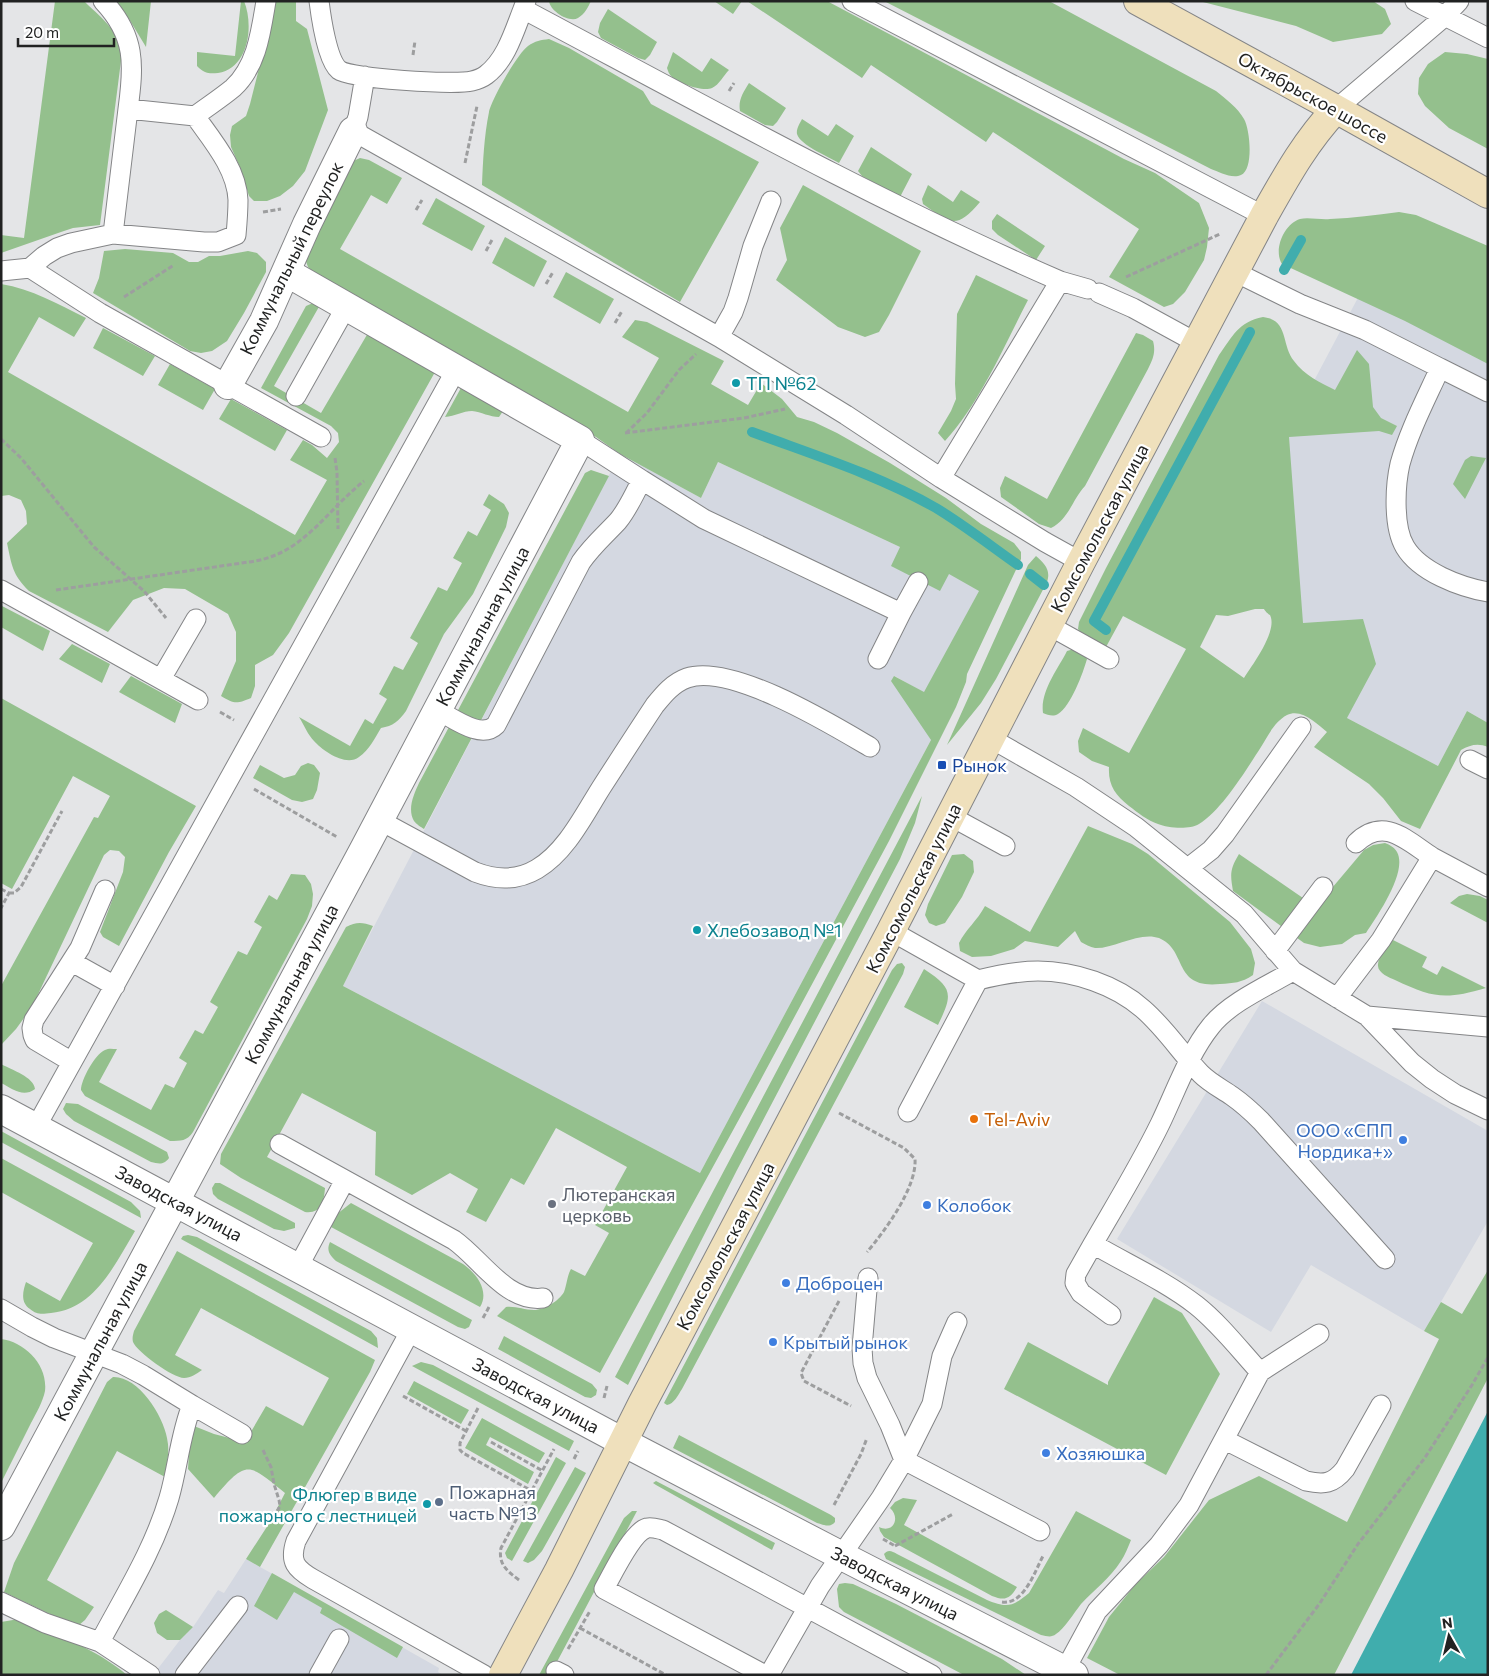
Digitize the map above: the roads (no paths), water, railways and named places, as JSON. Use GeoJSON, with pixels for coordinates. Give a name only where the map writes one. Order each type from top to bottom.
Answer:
{"type":"FeatureCollection","features":[{"type":"Feature","properties":{"kind":"street","name":"Октябрьское шоссе"},"geometry":{"type":"LineString","coordinates":[[1138,1],[1488,194]]}},
{"type":"Feature","properties":{"kind":"street","name":"Комсомольская улица"},"geometry":{"type":"LineString","coordinates":[[503,1675],[1081,562],[1264,216],[1310,138],[1336,109]]}},
{"type":"Feature","properties":{"kind":"street","name":"Коммунальный переулок"},"geometry":{"type":"LineString","coordinates":[[228,385],[264,321],[317,204],[353,131]]}},
{"type":"Feature","properties":{"kind":"street"},"geometry":{"type":"LineString","coordinates":[[286,272],[586,444]]}},
{"type":"Feature","properties":{"kind":"street","name":"Коммунальная улица"},"geometry":{"type":"LineString","coordinates":[[1,1526],[438,710],[586,444]]}},
{"type":"Feature","properties":{"kind":"street","name":"Заводская улица"},"geometry":{"type":"LineString","coordinates":[[1,1108],[623,1442],[1070,1672]]}},
{"type":"Feature","properties":{"kind":"lane"},"geometry":{"type":"LineString","coordinates":[[103,1],[122,29],[131,52],[132,77],[113,234]]}},
{"type":"Feature","properties":{"kind":"lane"},"geometry":{"type":"LineString","coordinates":[[128,109],[195,116],[233,87],[244,75],[251,63],[257,46],[266,1]]}},
{"type":"Feature","properties":{"kind":"lane"},"geometry":{"type":"LineString","coordinates":[[318,1],[325,36],[334,63],[340,70],[365,76],[456,82],[473,81],[485,76],[496,66],[505,52],[524,5],[738,124],[878,196],[1010,260],[1133,308],[1197,343]]}},
{"type":"Feature","properties":{"kind":"lane"},"geometry":{"type":"LineString","coordinates":[[852,1],[1264,216]]}},
{"type":"Feature","properties":{"kind":"lane"},"geometry":{"type":"LineString","coordinates":[[1415,1],[1488,38]]}},
{"type":"Feature","properties":{"kind":"lane"},"geometry":{"type":"LineString","coordinates":[[1336,109],[1444,17],[1459,1]]}},
{"type":"Feature","properties":{"kind":"lane"},"geometry":{"type":"LineString","coordinates":[[365,76],[358,117],[353,131],[719,337],[817,397],[942,478],[1081,562]]}},
{"type":"Feature","properties":{"kind":"lane"},"geometry":{"type":"LineString","coordinates":[[1,271],[30,268],[57,248],[113,234],[204,242],[218,242],[236,235],[238,199],[232,173],[215,144],[195,116]]}},
{"type":"Feature","properties":{"kind":"lane"},"geometry":{"type":"LineString","coordinates":[[719,337],[733,312],[753,246],[771,201]]}},
{"type":"Feature","properties":{"kind":"lane"},"geometry":{"type":"LineString","coordinates":[[30,268],[100,313],[321,438]]}},
{"type":"Feature","properties":{"kind":"lane"},"geometry":{"type":"LineString","coordinates":[[1235,272],[1300,304],[1365,330],[1488,392]]}},
{"type":"Feature","properties":{"kind":"lane"},"geometry":{"type":"LineString","coordinates":[[942,478],[1060,281]]}},
{"type":"Feature","properties":{"kind":"lane"},"geometry":{"type":"LineString","coordinates":[[296,396],[346,307]]}},
{"type":"Feature","properties":{"kind":"lane"},"geometry":{"type":"LineString","coordinates":[[1440,368],[1411,433],[1400,464],[1397,508],[1401,536],[1405,546],[1422,564],[1450,579],[1488,592]]}},
{"type":"Feature","properties":{"kind":"lane"},"geometry":{"type":"LineString","coordinates":[[36,1127],[456,370]]}},
{"type":"Feature","properties":{"kind":"lane"},"geometry":{"type":"LineString","coordinates":[[586,444],[704,518],[901,613]]}},
{"type":"Feature","properties":{"kind":"lane"},"geometry":{"type":"LineString","coordinates":[[438,710],[476,729],[491,730],[496,725],[581,562],[590,549],[626,510],[642,480]]}},
{"type":"Feature","properties":{"kind":"lane"},"geometry":{"type":"LineString","coordinates":[[878,658],[918,582]]}},
{"type":"Feature","properties":{"kind":"lane"},"geometry":{"type":"LineString","coordinates":[[1,590],[198,700]]}},
{"type":"Feature","properties":{"kind":"lane"},"geometry":{"type":"LineString","coordinates":[[161,680],[196,619]]}},
{"type":"Feature","properties":{"kind":"lane"},"geometry":{"type":"LineString","coordinates":[[1048,626],[1109,659]]}},
{"type":"Feature","properties":{"kind":"lane"},"geometry":{"type":"LineString","coordinates":[[379,820],[475,872],[489,877],[507,878],[526,874],[544,863],[564,844],[655,704],[676,683],[696,677],[720,678],[777,696],[823,719],[870,747]]}},
{"type":"Feature","properties":{"kind":"lane"},"geometry":{"type":"LineString","coordinates":[[1188,868],[1211,850],[1225,834],[1301,727]]}},
{"type":"Feature","properties":{"kind":"lane"},"geometry":{"type":"LineString","coordinates":[[990,738],[1056,774],[1102,803],[1188,868],[1244,914],[1292,971],[1367,1016],[1399,1050],[1432,1079],[1455,1094],[1488,1110]]}},
{"type":"Feature","properties":{"kind":"lane"},"geometry":{"type":"LineString","coordinates":[[1470,760],[1488,769]]}},
{"type":"Feature","properties":{"kind":"lane"},"geometry":{"type":"LineString","coordinates":[[950,816],[1005,846]]}},
{"type":"Feature","properties":{"kind":"lane"},"geometry":{"type":"LineString","coordinates":[[1356,843],[1372,832],[1382,830],[1390,832],[1488,887]]}},
{"type":"Feature","properties":{"kind":"lane"},"geometry":{"type":"LineString","coordinates":[[1337,998],[1381,940],[1432,857]]}},
{"type":"Feature","properties":{"kind":"lane"},"geometry":{"type":"LineString","coordinates":[[1275,951],[1322,887]]}},
{"type":"Feature","properties":{"kind":"lane"},"geometry":{"type":"LineString","coordinates":[[72,1062],[35,1040],[32,1035],[32,1028],[42,1008],[80,948],[105,890]]}},
{"type":"Feature","properties":{"kind":"lane"},"geometry":{"type":"LineString","coordinates":[[891,931],[978,980],[1016,972],[1039,971],[1090,980],[1125,996],[1142,1008],[1160,1026],[1203,1075],[1261,1121],[1385,1259]]}},
{"type":"Feature","properties":{"kind":"lane"},"geometry":{"type":"LineString","coordinates":[[72,962],[114,986]]}},
{"type":"Feature","properties":{"kind":"lane"},"geometry":{"type":"LineString","coordinates":[[1111,1315],[1081,1293],[1075,1283],[1076,1274],[1145,1154],[1190,1061],[1211,1026],[1223,1014],[1292,971]]}},
{"type":"Feature","properties":{"kind":"lane"},"geometry":{"type":"LineString","coordinates":[[908,1112],[978,980]]}},
{"type":"Feature","properties":{"kind":"lane"},"geometry":{"type":"LineString","coordinates":[[1367,1016],[1488,1027]]}},
{"type":"Feature","properties":{"kind":"lane"},"geometry":{"type":"LineString","coordinates":[[280,1144],[454,1240],[466,1249],[495,1279],[509,1289],[536,1299],[543,1298]]}},
{"type":"Feature","properties":{"kind":"lane"},"geometry":{"type":"LineString","coordinates":[[298,1267],[345,1180]]}},
{"type":"Feature","properties":{"kind":"lane"},"geometry":{"type":"LineString","coordinates":[[1093,1244],[1178,1292],[1213,1319],[1260,1372]]}},
{"type":"Feature","properties":{"kind":"lane"},"geometry":{"type":"LineString","coordinates":[[868,1278],[862,1348],[863,1363],[867,1378],[890,1424],[904,1460],[1040,1531]]}},
{"type":"Feature","properties":{"kind":"lane"},"geometry":{"type":"LineString","coordinates":[[1,1309],[54,1338],[94,1353],[143,1375],[242,1434]]}},
{"type":"Feature","properties":{"kind":"lane"},"geometry":{"type":"LineString","coordinates":[[769,1675],[840,1555],[881,1498],[904,1460],[932,1404],[942,1356],[957,1322]]}},
{"type":"Feature","properties":{"kind":"lane"},"geometry":{"type":"LineString","coordinates":[[412,1328],[296,1542],[292,1557],[296,1566],[313,1579],[484,1675]]}},
{"type":"Feature","properties":{"kind":"lane"},"geometry":{"type":"LineString","coordinates":[[1070,1672],[1098,1611],[1158,1545],[1190,1505],[1260,1372],[1319,1334]]}},
{"type":"Feature","properties":{"kind":"lane"},"geometry":{"type":"LineString","coordinates":[[100,1642],[142,1564],[159,1525],[169,1498],[186,1420],[192,1405]]}},
{"type":"Feature","properties":{"kind":"lane"},"geometry":{"type":"LineString","coordinates":[[1225,1440],[1306,1481],[1318,1484],[1328,1482],[1337,1478],[1345,1469],[1381,1405]]}},
{"type":"Feature","properties":{"kind":"lane"},"geometry":{"type":"LineString","coordinates":[[765,1675],[604,1589],[640,1532],[647,1528],[663,1530],[932,1675]]}},
{"type":"Feature","properties":{"kind":"lane"},"geometry":{"type":"LineString","coordinates":[[1,1602],[45,1623],[100,1642],[150,1675]]}},
{"type":"Feature","properties":{"kind":"lane"},"geometry":{"type":"LineString","coordinates":[[185,1675],[238,1606]]}},
{"type":"Feature","properties":{"kind":"lane"},"geometry":{"type":"LineString","coordinates":[[318,1675],[339,1639]]}},
{"type":"Feature","properties":{"kind":"water"},"geometry":{"type":"Polygon","coordinates":[[[1488,1411],[1488,1675],[1351,1675],[1488,1411]]]}},
{"type":"Feature","properties":{"kind":"waterway"},"geometry":{"type":"LineString","coordinates":[[1284,270],[1301,240]]}},
{"type":"Feature","properties":{"kind":"waterway"},"geometry":{"type":"LineString","coordinates":[[1106,630],[1094,621],[1250,332]]}},
{"type":"Feature","properties":{"kind":"waterway"},"geometry":{"type":"LineString","coordinates":[[752,432],[892,485],[957,521],[1018,565]]}},
{"type":"Feature","properties":{"kind":"waterway"},"geometry":{"type":"LineString","coordinates":[[1030,574],[1044,585]]}},
{"type":"Feature","properties":{"kind":"place","name":"ТП №62"},"geometry":{"type":"Point","coordinates":[736,383]}},
{"type":"Feature","properties":{"kind":"place","name":"Рынок"},"geometry":{"type":"Point","coordinates":[942,765]}},
{"type":"Feature","properties":{"kind":"place","name":"Хлебозавод №1"},"geometry":{"type":"Point","coordinates":[697,930]}},
{"type":"Feature","properties":{"kind":"place","name":"Tel-Aviv"},"geometry":{"type":"Point","coordinates":[974,1119]}},
{"type":"Feature","properties":{"kind":"place","name":"ООО «СПП Нордика+»"},"geometry":{"type":"Point","coordinates":[1403,1140]}},
{"type":"Feature","properties":{"kind":"place","name":"Лютеранская церковь"},"geometry":{"type":"Point","coordinates":[552,1204]}},
{"type":"Feature","properties":{"kind":"place","name":"Колобок"},"geometry":{"type":"Point","coordinates":[927,1205]}},
{"type":"Feature","properties":{"kind":"place","name":"Доброцен"},"geometry":{"type":"Point","coordinates":[786,1283]}},
{"type":"Feature","properties":{"kind":"place","name":"Крытый рынок"},"geometry":{"type":"Point","coordinates":[773,1342]}},
{"type":"Feature","properties":{"kind":"place","name":"Хозяюшка"},"geometry":{"type":"Point","coordinates":[1046,1453]}},
{"type":"Feature","properties":{"kind":"place","name":"Пожарная часть №13"},"geometry":{"type":"Point","coordinates":[439,1502]}},
{"type":"Feature","properties":{"kind":"place","name":"Флюгер в виде пожарного с лестницей"},"geometry":{"type":"Point","coordinates":[427,1504]}}]}
